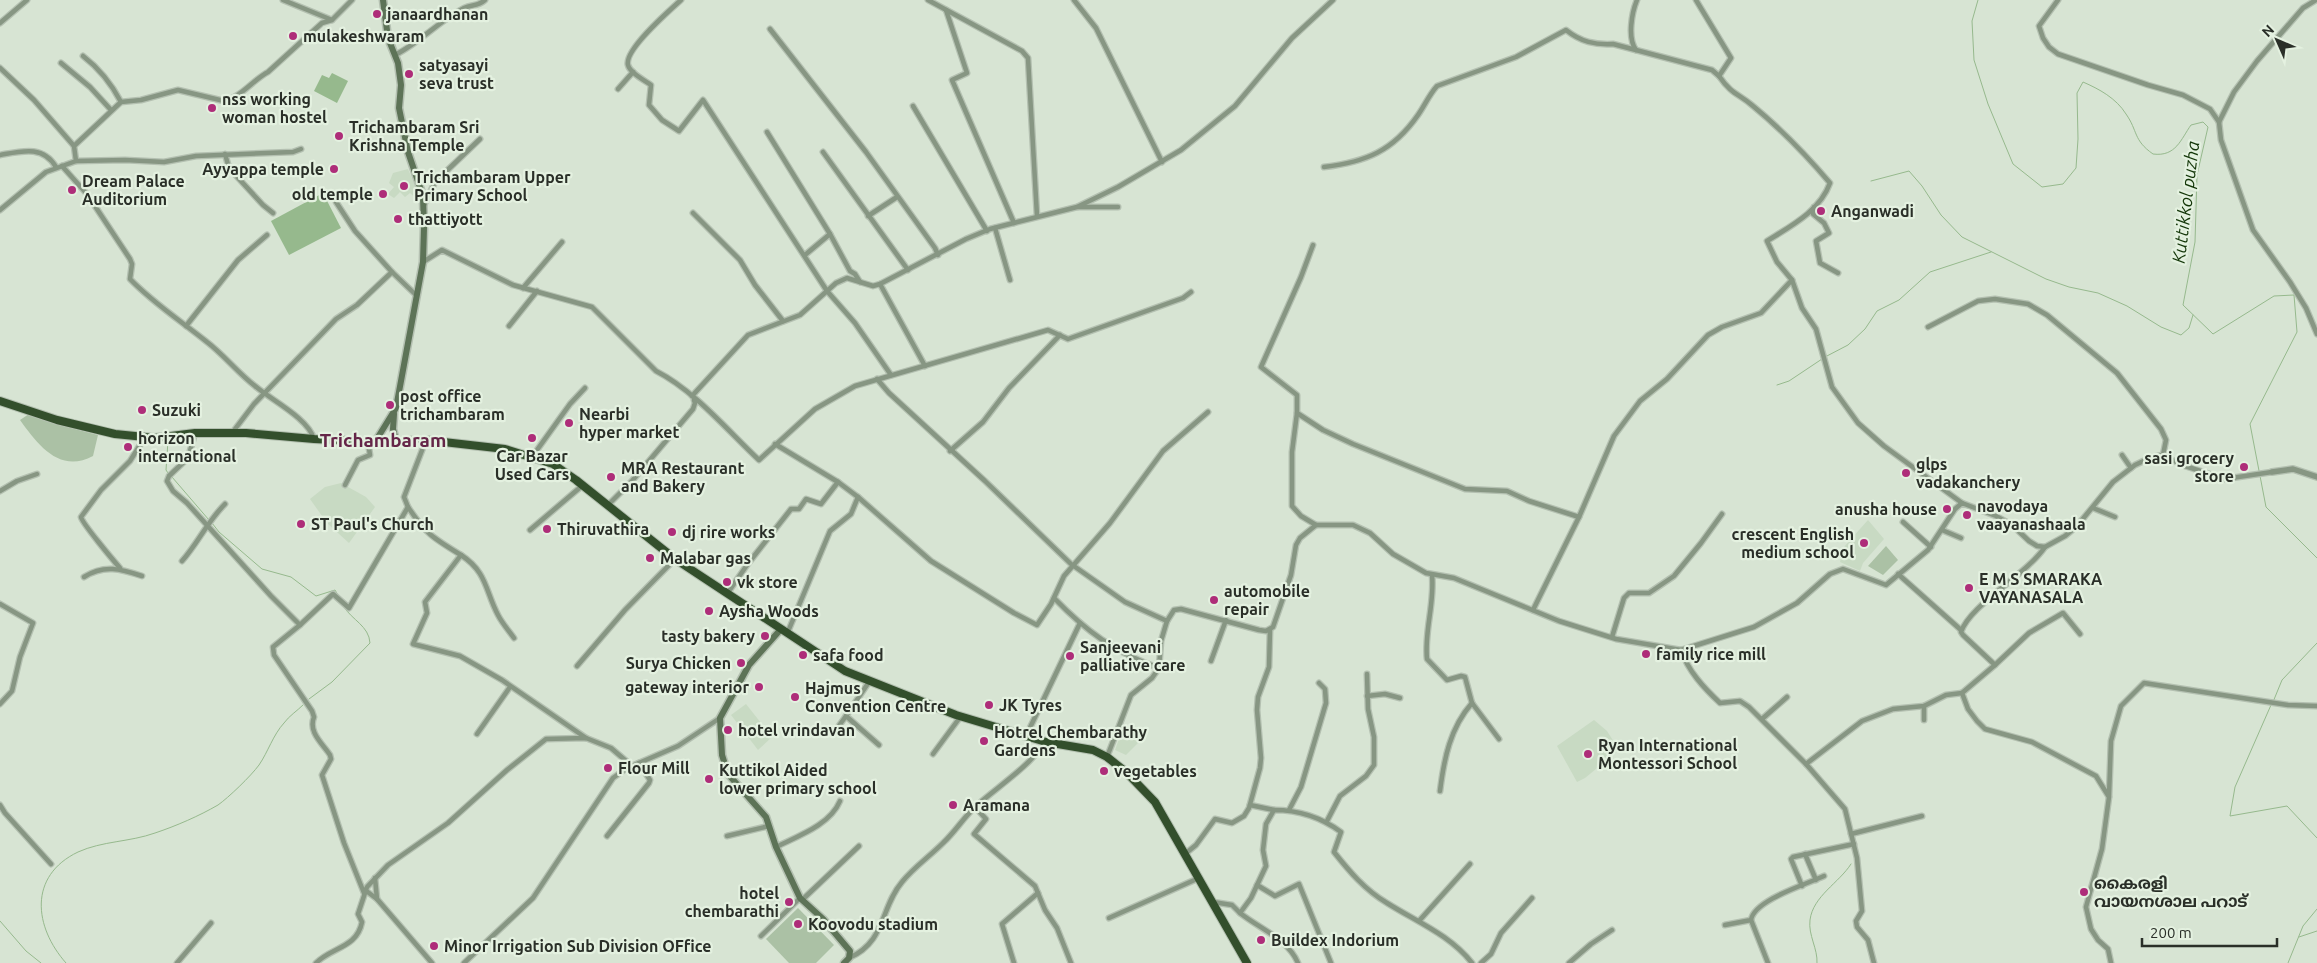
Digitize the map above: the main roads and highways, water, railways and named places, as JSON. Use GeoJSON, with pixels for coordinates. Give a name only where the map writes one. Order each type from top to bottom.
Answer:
{"type":"FeatureCollection","features":[{"type":"Feature","properties":{"kind":"highway"},"geometry":{"type":"LineString","coordinates":[[0,401],[57,420],[115,434],[155,438],[195,433],[232,433],[371,442],[426,440],[487,446],[553,464],[583,485],[675,559],[845,671],[869,682],[961,716],[1046,742],[1086,749],[1107,757],[1146,790],[1164,814],[1247,963]]}},
{"type":"Feature","properties":{"kind":"main road"},"geometry":{"type":"LineString","coordinates":[[383,0],[388,38],[395,56],[401,85],[399,108],[408,152],[423,196],[423,262],[393,426],[396,442]]}},
{"type":"Feature","properties":{"kind":"main road"},"geometry":{"type":"LineString","coordinates":[[371,442],[396,408]]}},
{"type":"Feature","properties":{"kind":"main road"},"geometry":{"type":"LineString","coordinates":[[784,632],[749,665],[720,718],[722,755],[728,774],[766,817],[776,847],[801,899],[846,943],[850,951],[846,961]]}},
{"type":"Feature","properties":{"kind":"waterway","name":"Kuttikkol puzha"},"geometry":{"type":"LineString","coordinates":[[1978,0],[1972,21],[1974,60],[1988,104],[2013,164],[2042,187],[2063,184],[2076,168],[2078,139],[2077,93],[2083,82],[2101,91],[2122,108],[2142,144],[2153,154],[2167,153],[2172,150],[2181,141],[2191,125],[2203,122],[2208,127],[2197,175],[2195,242],[2183,305],[2213,334],[2274,296],[2294,295],[2297,332],[2250,424],[2266,507],[2317,558]]}},
{"type":"Feature","properties":{"kind":"waterway"},"geometry":{"type":"LineString","coordinates":[[1871,181],[1909,171],[1922,186],[1941,215],[1962,237],[2046,279],[2069,287],[2098,293],[2127,306],[2161,327],[2181,335],[2189,328],[2193,315]]}},
{"type":"Feature","properties":{"kind":"waterway"},"geometry":{"type":"LineString","coordinates":[[1825,357],[1848,345],[1865,329],[1877,311],[1899,300],[1930,272],[1991,252]]}},
{"type":"Feature","properties":{"kind":"waterway"},"geometry":{"type":"LineString","coordinates":[[1777,385],[1789,381],[1822,359]]}},
{"type":"Feature","properties":{"kind":"waterway"},"geometry":{"type":"LineString","coordinates":[[168,441],[166,470],[168,473]]}},
{"type":"Feature","properties":{"kind":"waterway"},"geometry":{"type":"LineString","coordinates":[[172,477],[209,520]]}},
{"type":"Feature","properties":{"kind":"waterway"},"geometry":{"type":"LineString","coordinates":[[212,523],[219,532],[262,569],[291,577],[316,596],[335,590],[338,595]]}},
{"type":"Feature","properties":{"kind":"waterway"},"geometry":{"type":"LineString","coordinates":[[309,699],[332,682],[370,643],[367,632],[344,607]]}},
{"type":"Feature","properties":{"kind":"waterway","name":"Kuttikkol puzha"},"geometry":{"type":"LineString","coordinates":[[2273,702],[2282,680],[2317,643]]}},
{"type":"Feature","properties":{"kind":"waterway"},"geometry":{"type":"LineString","coordinates":[[66,963],[55,949],[47,934],[41,903],[44,888],[51,874],[62,862],[87,848],[155,833],[218,805],[255,770],[280,728],[303,705]]}},
{"type":"Feature","properties":{"kind":"waterway","name":"Kuttikkol puzha"},"geometry":{"type":"LineString","coordinates":[[2271,705],[2235,787],[2230,816],[2287,806],[2317,838]]}},
{"type":"Feature","properties":{"kind":"waterway"},"geometry":{"type":"LineString","coordinates":[[1817,963],[1810,926],[1812,911],[1821,897],[1851,864]]}},
{"type":"Feature","properties":{"kind":"waterway","name":"Kuttikkol puzha"},"geometry":{"type":"LineString","coordinates":[[2288,963],[2303,926],[2317,909]]}},
{"type":"Feature","properties":{"kind":"waterway"},"geometry":{"type":"LineString","coordinates":[[0,921],[26,951],[41,963]]}},
{"type":"Feature","properties":{"kind":"waterway"},"geometry":{"type":"LineString","coordinates":[[2299,937],[2317,931]]}},
{"type":"Feature","properties":{"kind":"place","name":"janaardhanan"},"geometry":{"type":"Point","coordinates":[377,14]}},
{"type":"Feature","properties":{"kind":"place","name":"mulakeshwaram"},"geometry":{"type":"Point","coordinates":[293,36]}},
{"type":"Feature","properties":{"kind":"place","name":"satyasayi seva trust"},"geometry":{"type":"Point","coordinates":[409,74]}},
{"type":"Feature","properties":{"kind":"place","name":"nss working woman hostel"},"geometry":{"type":"Point","coordinates":[212,108]}},
{"type":"Feature","properties":{"kind":"place","name":"Trichambaram Sri Krishna Temple"},"geometry":{"type":"Point","coordinates":[339,136]}},
{"type":"Feature","properties":{"kind":"place","name":"Ayyappa temple"},"geometry":{"type":"Point","coordinates":[334,169]}},
{"type":"Feature","properties":{"kind":"place","name":"Trichambaram Upper Primary School"},"geometry":{"type":"Point","coordinates":[404,186]}},
{"type":"Feature","properties":{"kind":"place","name":"Dream Palace Auditorium"},"geometry":{"type":"Point","coordinates":[72,190]}},
{"type":"Feature","properties":{"kind":"place","name":"old temple"},"geometry":{"type":"Point","coordinates":[383,194]}},
{"type":"Feature","properties":{"kind":"place","name":"Anganwadi"},"geometry":{"type":"Point","coordinates":[1821,211]}},
{"type":"Feature","properties":{"kind":"place","name":"thattiyott"},"geometry":{"type":"Point","coordinates":[398,219]}},
{"type":"Feature","properties":{"kind":"place","name":"post office trichambaram"},"geometry":{"type":"Point","coordinates":[390,405]}},
{"type":"Feature","properties":{"kind":"place","name":"Suzuki"},"geometry":{"type":"Point","coordinates":[142,410]}},
{"type":"Feature","properties":{"kind":"place","name":"Nearbi hyper market"},"geometry":{"type":"Point","coordinates":[569,423]}},
{"type":"Feature","properties":{"kind":"place","name":"Car Bazar Used Cars"},"geometry":{"type":"Point","coordinates":[532,438]}},
{"type":"Feature","properties":{"kind":"place","name":"horizon international"},"geometry":{"type":"Point","coordinates":[128,447]}},
{"type":"Feature","properties":{"kind":"place","name":"sasi grocery store"},"geometry":{"type":"Point","coordinates":[2244,467]}},
{"type":"Feature","properties":{"kind":"place","name":"glps vadakanchery"},"geometry":{"type":"Point","coordinates":[1906,473]}},
{"type":"Feature","properties":{"kind":"place","name":"MRA Restaurant and Bakery"},"geometry":{"type":"Point","coordinates":[611,477]}},
{"type":"Feature","properties":{"kind":"place","name":"anusha house"},"geometry":{"type":"Point","coordinates":[1947,509]}},
{"type":"Feature","properties":{"kind":"place","name":"navodaya vaayanashaala"},"geometry":{"type":"Point","coordinates":[1967,515]}},
{"type":"Feature","properties":{"kind":"place","name":"ST Paul's Church"},"geometry":{"type":"Point","coordinates":[301,524]}},
{"type":"Feature","properties":{"kind":"place","name":"Thiruvathira"},"geometry":{"type":"Point","coordinates":[547,529]}},
{"type":"Feature","properties":{"kind":"place","name":"dj rire works"},"geometry":{"type":"Point","coordinates":[672,532]}},
{"type":"Feature","properties":{"kind":"place","name":"crescent English medium school"},"geometry":{"type":"Point","coordinates":[1864,543]}},
{"type":"Feature","properties":{"kind":"place","name":"Malabar gas"},"geometry":{"type":"Point","coordinates":[650,558]}},
{"type":"Feature","properties":{"kind":"place","name":"vk store"},"geometry":{"type":"Point","coordinates":[727,582]}},
{"type":"Feature","properties":{"kind":"place","name":"E M S SMARAKA VAYANASALA"},"geometry":{"type":"Point","coordinates":[1969,588]}},
{"type":"Feature","properties":{"kind":"place","name":"automobile repair"},"geometry":{"type":"Point","coordinates":[1214,600]}},
{"type":"Feature","properties":{"kind":"place","name":"Aysha Woods"},"geometry":{"type":"Point","coordinates":[709,611]}},
{"type":"Feature","properties":{"kind":"place","name":"tasty bakery"},"geometry":{"type":"Point","coordinates":[765,636]}},
{"type":"Feature","properties":{"kind":"place","name":"family rice mill"},"geometry":{"type":"Point","coordinates":[1646,654]}},
{"type":"Feature","properties":{"kind":"place","name":"safa food"},"geometry":{"type":"Point","coordinates":[803,655]}},
{"type":"Feature","properties":{"kind":"place","name":"Sanjeevani palliative care"},"geometry":{"type":"Point","coordinates":[1070,656]}},
{"type":"Feature","properties":{"kind":"place","name":"Surya Chicken"},"geometry":{"type":"Point","coordinates":[741,663]}},
{"type":"Feature","properties":{"kind":"place","name":"gateway interior"},"geometry":{"type":"Point","coordinates":[759,687]}},
{"type":"Feature","properties":{"kind":"place","name":"Hajmus Convention Centre"},"geometry":{"type":"Point","coordinates":[795,697]}},
{"type":"Feature","properties":{"kind":"place","name":"JK Tyres"},"geometry":{"type":"Point","coordinates":[989,705]}},
{"type":"Feature","properties":{"kind":"place","name":"hotel vrindavan"},"geometry":{"type":"Point","coordinates":[728,730]}},
{"type":"Feature","properties":{"kind":"place","name":"Hotrel Chembarathy Gardens"},"geometry":{"type":"Point","coordinates":[984,741]}},
{"type":"Feature","properties":{"kind":"place","name":"Ryan International Montessori School"},"geometry":{"type":"Point","coordinates":[1588,754]}},
{"type":"Feature","properties":{"kind":"place","name":"Flour Mill"},"geometry":{"type":"Point","coordinates":[608,768]}},
{"type":"Feature","properties":{"kind":"place","name":"vegetables"},"geometry":{"type":"Point","coordinates":[1104,771]}},
{"type":"Feature","properties":{"kind":"place","name":"Kuttikol Aided lower primary school"},"geometry":{"type":"Point","coordinates":[709,779]}},
{"type":"Feature","properties":{"kind":"place","name":"Aramana"},"geometry":{"type":"Point","coordinates":[953,805]}},
{"type":"Feature","properties":{"kind":"place","name":"കൈരളി വായനശാല പറാട്"},"geometry":{"type":"Point","coordinates":[2084,892]}},
{"type":"Feature","properties":{"kind":"place","name":"hotel chembarathi"},"geometry":{"type":"Point","coordinates":[789,902]}},
{"type":"Feature","properties":{"kind":"place","name":"Koovodu stadium"},"geometry":{"type":"Point","coordinates":[798,924]}},
{"type":"Feature","properties":{"kind":"place","name":"Buildex Indorium"},"geometry":{"type":"Point","coordinates":[1261,940]}},
{"type":"Feature","properties":{"kind":"place","name":"Minor Irrigation Sub Division OFfice"},"geometry":{"type":"Point","coordinates":[434,946]}},
{"type":"Feature","properties":{"kind":"district","name":"Trichambaram"},"geometry":{"type":"Point","coordinates":[383,440]}}]}
